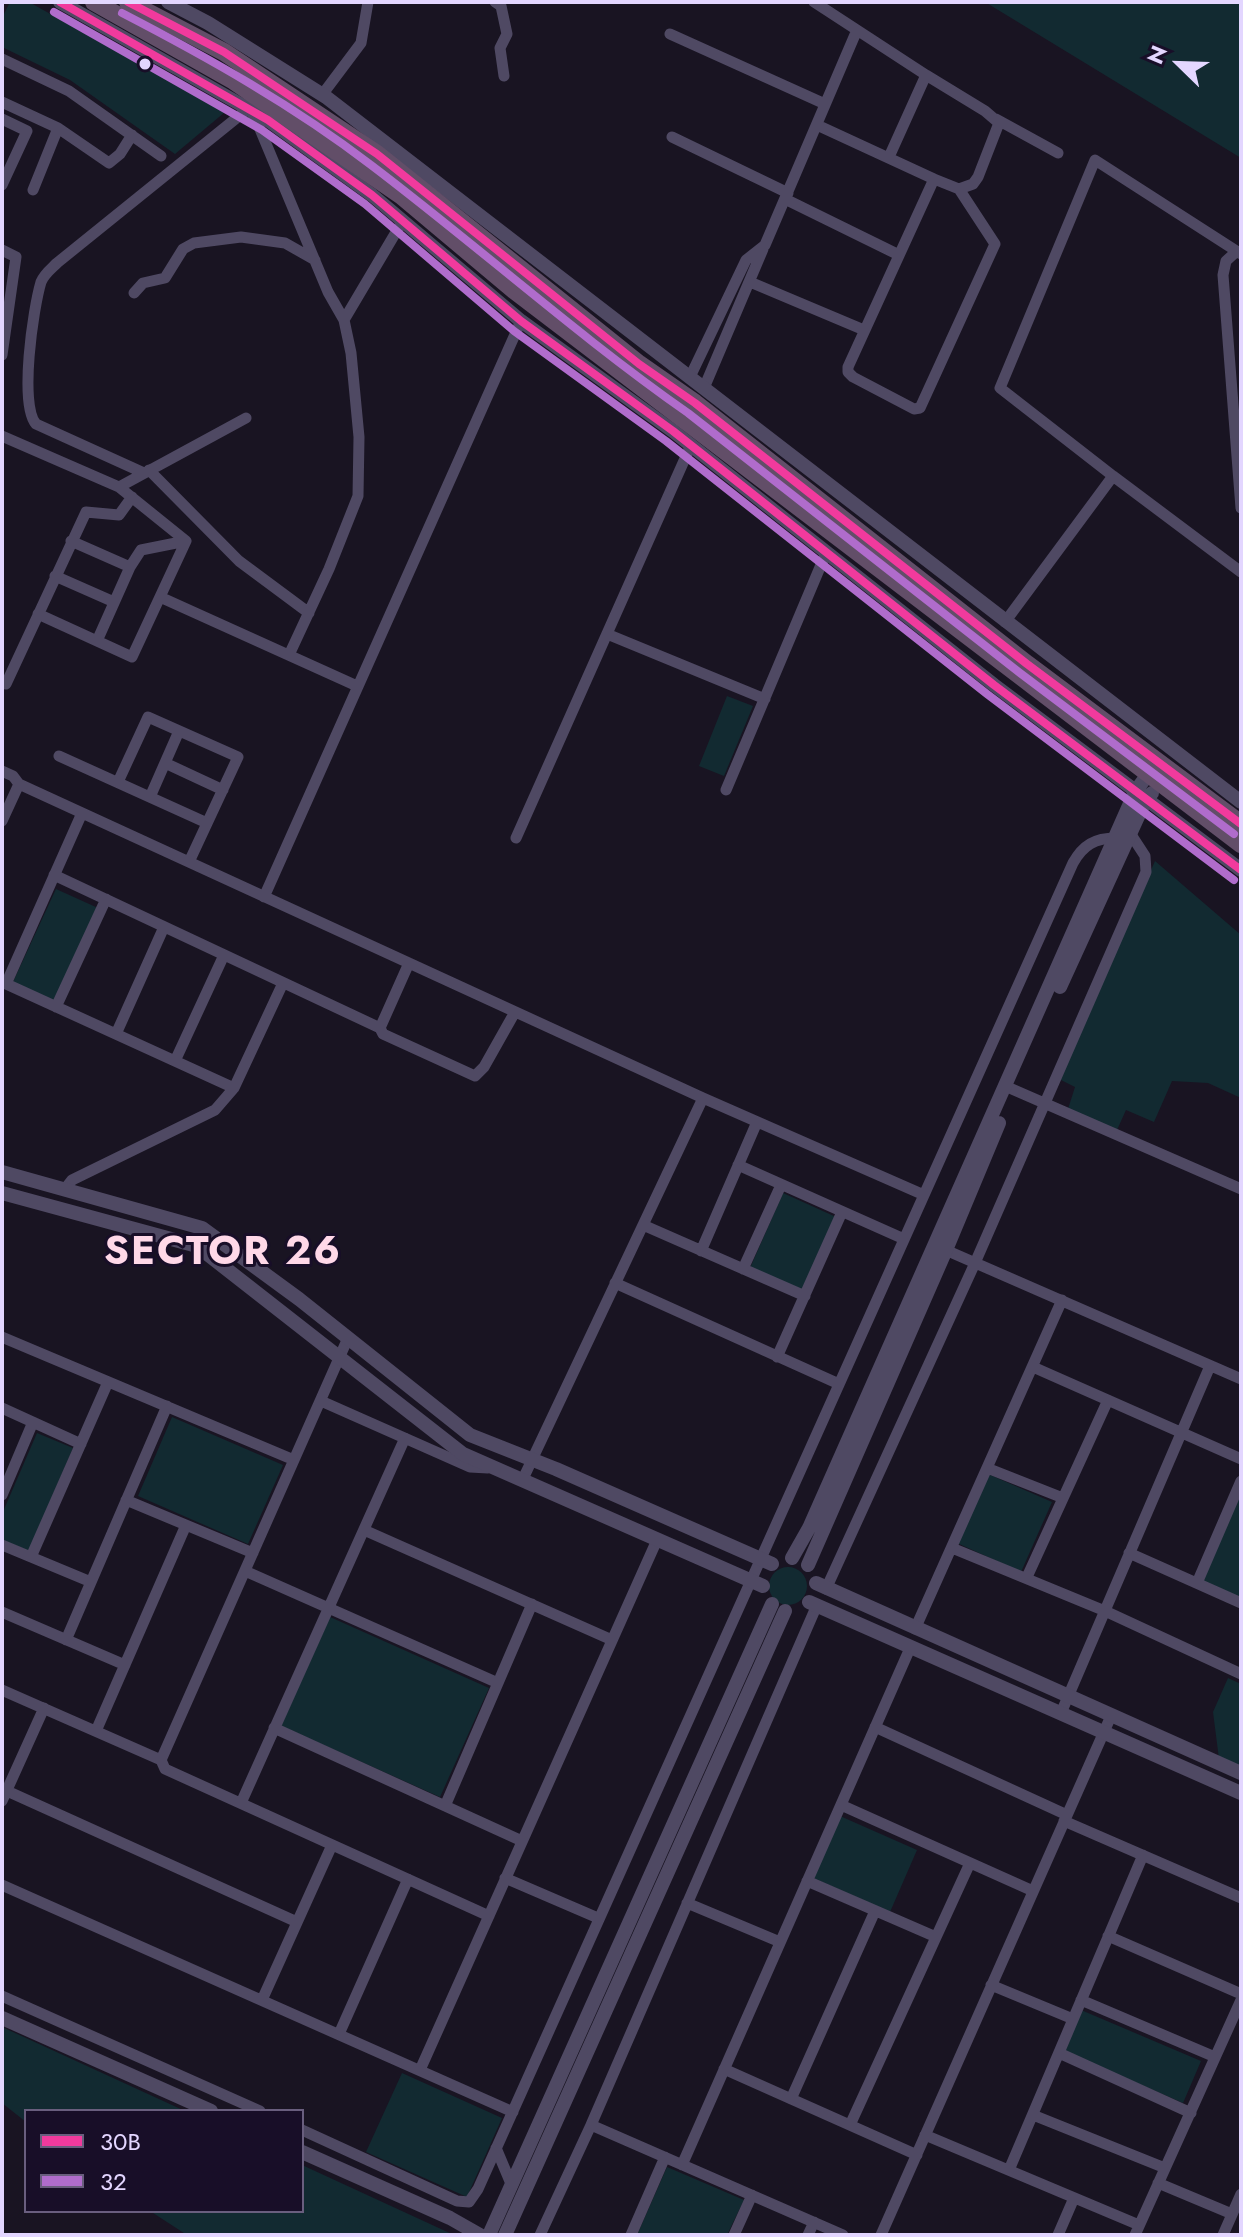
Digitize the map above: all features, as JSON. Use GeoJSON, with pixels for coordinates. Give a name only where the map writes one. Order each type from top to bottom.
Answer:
{"type":"FeatureCollection","features":[{"type":"Feature","properties":{"kind":"highway"},"geometry":{"type":"LineString","coordinates":[[94,2],[234,81],[402,196],[514,290],[1159,772],[1241,824]]}},
{"type":"Feature","properties":{"kind":"highway"},"geometry":{"type":"LineString","coordinates":[[128,2],[224,52],[377,154],[639,364],[695,403],[1027,664],[1241,844]]}},
{"type":"Feature","properties":{"kind":"street"},"geometry":{"type":"LineString","coordinates":[[60,2],[249,108],[372,195],[521,321],[691,445],[994,685],[1241,870]]}},
{"type":"Feature","properties":{"kind":"street"},"geometry":{"type":"LineString","coordinates":[[168,2],[234,39],[322,95],[1241,802]]}},
{"type":"Feature","properties":{"kind":"street"},"geometry":{"type":"LineString","coordinates":[[322,95],[358,51],[368,2]]}},
{"type":"Feature","properties":{"kind":"street"},"geometry":{"type":"LineString","coordinates":[[495,2],[501,6],[507,34],[500,48],[504,76]]}},
{"type":"Feature","properties":{"kind":"street"},"geometry":{"type":"LineString","coordinates":[[814,2],[996,119],[1058,153]]}},
{"type":"Feature","properties":{"kind":"street"},"geometry":{"type":"LineString","coordinates":[[704,388],[857,30]]}},
{"type":"Feature","properties":{"kind":"street"},"geometry":{"type":"LineString","coordinates":[[670,34],[825,104]]}},
{"type":"Feature","properties":{"kind":"street"},"geometry":{"type":"LineString","coordinates":[[2,59],[69,91],[161,156]]}},
{"type":"Feature","properties":{"kind":"street"},"geometry":{"type":"LineString","coordinates":[[889,157],[926,75]]}},
{"type":"Feature","properties":{"kind":"street"},"geometry":{"type":"LineString","coordinates":[[2,102],[58,128],[109,163],[120,154],[132,135]]}},
{"type":"Feature","properties":{"kind":"street"},"geometry":{"type":"LineString","coordinates":[[249,108],[328,292],[344,320],[351,353],[359,437],[358,496],[289,655]]}},
{"type":"Feature","properties":{"kind":"street"},"geometry":{"type":"LineString","coordinates":[[249,108],[57,263],[41,282],[27,394],[30,417],[36,424],[146,472],[239,561],[309,613]]}},
{"type":"Feature","properties":{"kind":"street"},"geometry":{"type":"LineString","coordinates":[[2,119],[27,131],[2,185]]}},
{"type":"Feature","properties":{"kind":"street"},"geometry":{"type":"LineString","coordinates":[[959,189],[973,184],[978,177],[999,127],[996,119]]}},
{"type":"Feature","properties":{"kind":"street"},"geometry":{"type":"LineString","coordinates":[[817,125],[959,189],[995,244],[919,409],[906,406],[848,372],[848,367],[934,179]]}},
{"type":"Feature","properties":{"kind":"street"},"geometry":{"type":"LineString","coordinates":[[33,190],[58,128]]}},
{"type":"Feature","properties":{"kind":"street"},"geometry":{"type":"LineString","coordinates":[[672,137],[899,255]]}},
{"type":"Feature","properties":{"kind":"street"},"geometry":{"type":"LineString","coordinates":[[1238,567],[1113,476],[1000,388],[1095,160],[1239,253],[1226,261],[1223,275],[1241,508]]}},
{"type":"Feature","properties":{"kind":"street"},"geometry":{"type":"LineString","coordinates":[[344,320],[402,222]]}},
{"type":"Feature","properties":{"kind":"street"},"geometry":{"type":"LineString","coordinates":[[134,293],[143,283],[165,278],[183,249],[194,243],[241,237],[285,243],[315,261]]}},
{"type":"Feature","properties":{"kind":"street"},"geometry":{"type":"LineString","coordinates":[[690,377],[746,260],[765,245]]}},
{"type":"Feature","properties":{"kind":"street"},"geometry":{"type":"LineString","coordinates":[[2,250],[16,257],[6,294],[2,355]]}},
{"type":"Feature","properties":{"kind":"street"},"geometry":{"type":"LineString","coordinates":[[750,282],[864,330]]}},
{"type":"Feature","properties":{"kind":"street"},"geometry":{"type":"LineString","coordinates":[[264,897],[521,321]]}},
{"type":"Feature","properties":{"kind":"street"},"geometry":{"type":"LineString","coordinates":[[119,487],[246,418]]}},
{"type":"Feature","properties":{"kind":"street"},"geometry":{"type":"LineString","coordinates":[[2,436],[119,487],[186,541]]}},
{"type":"Feature","properties":{"kind":"street"},"geometry":{"type":"LineString","coordinates":[[516,838],[691,445]]}},
{"type":"Feature","properties":{"kind":"street"},"geometry":{"type":"LineString","coordinates":[[1005,622],[1113,476]]}},
{"type":"Feature","properties":{"kind":"street"},"geometry":{"type":"LineString","coordinates":[[6,684],[86,512],[119,515],[132,497]]}},
{"type":"Feature","properties":{"kind":"street"},"geometry":{"type":"LineString","coordinates":[[71,541],[130,567]]}},
{"type":"Feature","properties":{"kind":"street"},"geometry":{"type":"LineString","coordinates":[[97,641],[130,567],[141,550],[186,541]]}},
{"type":"Feature","properties":{"kind":"street"},"geometry":{"type":"LineString","coordinates":[[38,614],[132,657],[186,541]]}},
{"type":"Feature","properties":{"kind":"street"},"geometry":{"type":"LineString","coordinates":[[726,790],[826,553]]}},
{"type":"Feature","properties":{"kind":"street"},"geometry":{"type":"LineString","coordinates":[[55,576],[114,602]]}},
{"type":"Feature","properties":{"kind":"street"},"geometry":{"type":"LineString","coordinates":[[160,597],[357,686]]}},
{"type":"Feature","properties":{"kind":"street"},"geometry":{"type":"LineString","coordinates":[[607,634],[765,699]]}},
{"type":"Feature","properties":{"kind":"street"},"geometry":{"type":"LineString","coordinates":[[118,782],[148,717],[238,757],[189,862]]}},
{"type":"Feature","properties":{"kind":"street"},"geometry":{"type":"LineString","coordinates":[[150,797],[179,731]]}},
{"type":"Feature","properties":{"kind":"street"},"geometry":{"type":"LineString","coordinates":[[59,756],[207,823]]}},
{"type":"Feature","properties":{"kind":"street"},"geometry":{"type":"LineString","coordinates":[[165,763],[223,790]]}},
{"type":"Feature","properties":{"kind":"street"},"geometry":{"type":"LineString","coordinates":[[2,771],[13,776],[19,784],[264,897],[703,1098],[924,1195]]}},
{"type":"Feature","properties":{"kind":"street"},"geometry":{"type":"LineString","coordinates":[[808,1565],[1009,1088],[1140,796],[1159,772]]}},
{"type":"Feature","properties":{"kind":"street"},"geometry":{"type":"LineString","coordinates":[[540,2235],[687,1903],[813,1603],[975,1263],[1146,872],[1145,856],[1126,830],[1120,780]]}},
{"type":"Feature","properties":{"kind":"street"},"geometry":{"type":"LineString","coordinates":[[2,821],[19,784]]}},
{"type":"Feature","properties":{"kind":"street"},"geometry":{"type":"LineString","coordinates":[[82,813],[4,983],[234,1088]]}},
{"type":"Feature","properties":{"kind":"street"},"geometry":{"type":"LineString","coordinates":[[304,2131],[457,2201],[469,2202],[478,2189],[598,1918],[757,1583],[764,1578],[766,1562],[839,1384],[1073,863],[1080,850],[1093,841],[1160,816],[1174,819]]}},
{"type":"Feature","properties":{"kind":"street"},"geometry":{"type":"LineString","coordinates":[[54,875],[475,1076],[484,1067],[515,1012]]}},
{"type":"Feature","properties":{"kind":"street"},"geometry":{"type":"LineString","coordinates":[[56,1007],[106,899]]}},
{"type":"Feature","properties":{"kind":"street"},"geometry":{"type":"LineString","coordinates":[[116,1034],[164,927]]}},
{"type":"Feature","properties":{"kind":"street"},"geometry":{"type":"LineString","coordinates":[[175,1061],[224,955]]}},
{"type":"Feature","properties":{"kind":"street"},"geometry":{"type":"LineString","coordinates":[[380,1028],[409,963]]}},
{"type":"Feature","properties":{"kind":"street"},"geometry":{"type":"LineString","coordinates":[[65,1189],[72,1180],[215,1110],[234,1088],[283,983]]}},
{"type":"Feature","properties":{"kind":"street"},"geometry":{"type":"LineString","coordinates":[[1009,1088],[1241,1189]]}},
{"type":"Feature","properties":{"kind":"street"},"geometry":{"type":"LineString","coordinates":[[522,1481],[703,1098]]}},
{"type":"Feature","properties":{"kind":"street"},"geometry":{"type":"LineString","coordinates":[[701,1251],[757,1122]]}},
{"type":"Feature","properties":{"kind":"street"},"geometry":{"type":"LineString","coordinates":[[738,1165],[904,1239]]}},
{"type":"Feature","properties":{"kind":"street"},"geometry":{"type":"LineString","coordinates":[[2,1172],[202,1228],[470,1435],[766,1562],[792,1558],[808,1565],[821,1586],[1241,1773]]}},
{"type":"Feature","properties":{"kind":"street"},"geometry":{"type":"LineString","coordinates":[[743,1269],[781,1185]]}},
{"type":"Feature","properties":{"kind":"street"},"geometry":{"type":"LineString","coordinates":[[2,1193],[197,1246],[463,1454],[757,1583],[778,1607],[803,1607],[813,1603],[1241,1793]]}},
{"type":"Feature","properties":{"kind":"street"},"geometry":{"type":"LineString","coordinates":[[777,1357],[842,1212]]}},
{"type":"Feature","properties":{"kind":"street"},"geometry":{"type":"LineString","coordinates":[[643,1225],[805,1296]]}},
{"type":"Feature","properties":{"kind":"street"},"geometry":{"type":"LineString","coordinates":[[940,1248],[1241,1379]]}},
{"type":"Feature","properties":{"kind":"street"},"geometry":{"type":"LineString","coordinates":[[792,1558],[809,1528],[940,1248]]}},
{"type":"Feature","properties":{"kind":"street"},"geometry":{"type":"LineString","coordinates":[[615,1283],[839,1384]]}},
{"type":"Feature","properties":{"kind":"street"},"geometry":{"type":"LineString","coordinates":[[915,1629],[1062,1300]]}},
{"type":"Feature","properties":{"kind":"street"},"geometry":{"type":"LineString","coordinates":[[2,1337],[294,1460]]}},
{"type":"Feature","properties":{"kind":"street"},"geometry":{"type":"LineString","coordinates":[[161,1760],[348,1338]]}},
{"type":"Feature","properties":{"kind":"street"},"geometry":{"type":"LineString","coordinates":[[1061,1713],[1210,1366]]}},
{"type":"Feature","properties":{"kind":"street"},"geometry":{"type":"LineString","coordinates":[[1033,1367],[1241,1459]]}},
{"type":"Feature","properties":{"kind":"street"},"geometry":{"type":"LineString","coordinates":[[31,1557],[108,1382]]}},
{"type":"Feature","properties":{"kind":"street"},"geometry":{"type":"LineString","coordinates":[[1027,1577],[1108,1400]]}},
{"type":"Feature","properties":{"kind":"street"},"geometry":{"type":"LineString","coordinates":[[321,1401],[470,1467],[493,1468]]}},
{"type":"Feature","properties":{"kind":"street"},"geometry":{"type":"LineString","coordinates":[[66,1640],[167,1406]]}},
{"type":"Feature","properties":{"kind":"street"},"geometry":{"type":"LineString","coordinates":[[2,1408],[81,1444]]}},
{"type":"Feature","properties":{"kind":"street"},"geometry":{"type":"LineString","coordinates":[[2,1495],[33,1422]]}},
{"type":"Feature","properties":{"kind":"street"},"geometry":{"type":"LineString","coordinates":[[241,1803],[405,1438]]}},
{"type":"Feature","properties":{"kind":"street"},"geometry":{"type":"LineString","coordinates":[[987,1468],[1063,1498]]}},
{"type":"Feature","properties":{"kind":"street"},"geometry":{"type":"LineString","coordinates":[[1197,1583],[1241,1481]]}},
{"type":"Feature","properties":{"kind":"street"},"geometry":{"type":"LineString","coordinates":[[126,1500],[253,1553]]}},
{"type":"Feature","properties":{"kind":"street"},"geometry":{"type":"LineString","coordinates":[[96,1731],[186,1525]]}},
{"type":"Feature","properties":{"kind":"street"},"geometry":{"type":"LineString","coordinates":[[364,1530],[612,1640]]}},
{"type":"Feature","properties":{"kind":"street"},"geometry":{"type":"LineString","coordinates":[[420,2070],[657,1540]]}},
{"type":"Feature","properties":{"kind":"street"},"geometry":{"type":"LineString","coordinates":[[2,1545],[91,1582]]}},
{"type":"Feature","properties":{"kind":"street"},"geometry":{"type":"LineString","coordinates":[[952,1548],[1027,1577],[1240,1673]]}},
{"type":"Feature","properties":{"kind":"street"},"geometry":{"type":"LineString","coordinates":[[1129,1553],[1241,1603]]}},
{"type":"Feature","properties":{"kind":"street"},"geometry":{"type":"LineString","coordinates":[[245,1571],[498,1683]]}},
{"type":"Feature","properties":{"kind":"street"},"geometry":{"type":"LineString","coordinates":[[445,1806],[532,1604]]}},
{"type":"Feature","properties":{"kind":"street"},"geometry":{"type":"LineString","coordinates":[[489,2235],[778,1607]]}},
{"type":"Feature","properties":{"kind":"street"},"geometry":{"type":"LineString","coordinates":[[505,2235],[778,1607]]}},
{"type":"Feature","properties":{"kind":"street"},"geometry":{"type":"LineString","coordinates":[[2,1612],[125,1665]]}},
{"type":"Feature","properties":{"kind":"street"},"geometry":{"type":"LineString","coordinates":[[682,2165],[911,1646]]}},
{"type":"Feature","properties":{"kind":"street"},"geometry":{"type":"LineString","coordinates":[[2,1690],[161,1760],[165,1769],[489,1916]]}},
{"type":"Feature","properties":{"kind":"street"},"geometry":{"type":"LineString","coordinates":[[44,1708],[4,1796],[297,1922]]}},
{"type":"Feature","properties":{"kind":"street"},"geometry":{"type":"LineString","coordinates":[[881,2235],[1111,1716]]}},
{"type":"Feature","properties":{"kind":"street"},"geometry":{"type":"LineString","coordinates":[[875,1727],[1143,1855],[1241,1898]]}},
{"type":"Feature","properties":{"kind":"street"},"geometry":{"type":"LineString","coordinates":[[274,1728],[522,1841]]}},
{"type":"Feature","properties":{"kind":"street"},"geometry":{"type":"LineString","coordinates":[[841,1805],[1033,1891]]}},
{"type":"Feature","properties":{"kind":"street"},"geometry":{"type":"LineString","coordinates":[[262,2000],[332,1845]]}},
{"type":"Feature","properties":{"kind":"street"},"geometry":{"type":"LineString","coordinates":[[1009,2170],[1143,1855]]}},
{"type":"Feature","properties":{"kind":"street"},"geometry":{"type":"LineString","coordinates":[[850,2125],[970,1863]]}},
{"type":"Feature","properties":{"kind":"street"},"geometry":{"type":"LineString","coordinates":[[505,1878],[598,1918]]}},
{"type":"Feature","properties":{"kind":"street"},"geometry":{"type":"LineString","coordinates":[[339,2034],[408,1879]]}},
{"type":"Feature","properties":{"kind":"street"},"geometry":{"type":"LineString","coordinates":[[807,1881],[936,1937]]}},
{"type":"Feature","properties":{"kind":"street"},"geometry":{"type":"LineString","coordinates":[[2,1885],[513,2112]]}},
{"type":"Feature","properties":{"kind":"street"},"geometry":{"type":"LineString","coordinates":[[687,1903],[780,1942]]}},
{"type":"Feature","properties":{"kind":"street"},"geometry":{"type":"LineString","coordinates":[[791,2099],[875,1911]]}},
{"type":"Feature","properties":{"kind":"street"},"geometry":{"type":"LineString","coordinates":[[925,2135],[1074,2198],[1137,2230],[1241,1997],[1108,1936]]}},
{"type":"Feature","properties":{"kind":"street"},"geometry":{"type":"LineString","coordinates":[[991,1985],[1073,2019]]}},
{"type":"Feature","properties":{"kind":"street"},"geometry":{"type":"LineString","coordinates":[[2,1996],[256,2109]]}},
{"type":"Feature","properties":{"kind":"street"},"geometry":{"type":"LineString","coordinates":[[1081,2000],[1215,2057]]}},
{"type":"Feature","properties":{"kind":"street"},"geometry":{"type":"LineString","coordinates":[[2,2018],[207,2109]]}},
{"type":"Feature","properties":{"kind":"street"},"geometry":{"type":"LineString","coordinates":[[1059,2053],[1191,2113]]}},
{"type":"Feature","properties":{"kind":"street"},"geometry":{"type":"LineString","coordinates":[[724,2069],[917,2155]]}},
{"type":"Feature","properties":{"kind":"street"},"geometry":{"type":"LineString","coordinates":[[1033,2115],[1165,2168]]}},
{"type":"Feature","properties":{"kind":"street"},"geometry":{"type":"LineString","coordinates":[[591,2125],[843,2235]]}},
{"type":"Feature","properties":{"kind":"street"},"geometry":{"type":"LineString","coordinates":[[496,2148],[512,2186]]}},
{"type":"Feature","properties":{"kind":"street"},"geometry":{"type":"LineString","coordinates":[[304,2153],[450,2218],[480,2235]]}},
{"type":"Feature","properties":{"kind":"street"},"geometry":{"type":"LineString","coordinates":[[631,2235],[665,2157]]}},
{"type":"Feature","properties":{"kind":"street"},"geometry":{"type":"LineString","coordinates":[[1158,2183],[1232,2214]]}},
{"type":"Feature","properties":{"kind":"street"},"geometry":{"type":"LineString","coordinates":[[441,2192],[449,2202],[450,2218]]}},
{"type":"Feature","properties":{"kind":"street"},"geometry":{"type":"LineString","coordinates":[[734,2235],[752,2195]]}},
{"type":"Feature","properties":{"kind":"street"},"geometry":{"type":"LineString","coordinates":[[1058,2235],[1074,2198]]}},
{"type":"Feature","properties":{"kind":"street"},"geometry":{"type":"LineString","coordinates":[[1223,2235],[1240,2200]]}},
{"type":"Feature","properties":{"kind":"street"},"geometry":{"type":"LineString","coordinates":[[808,2235],[814,2222]]}},
{"type":"Feature","properties":{"kind":"shaded area"},"geometry":{"type":"Polygon","coordinates":[[[10,2],[29,2],[225,112],[175,154],[70,80],[2,47],[2,18],[10,2]]]}},
{"type":"Feature","properties":{"kind":"shaded area"},"geometry":{"type":"Polygon","coordinates":[[[985,2],[1241,2],[1241,158],[985,2]]]}},
{"type":"Feature","properties":{"kind":"shaded area"},"geometry":{"type":"Polygon","coordinates":[[[727,696],[753,706],[724,776],[699,766],[727,696]]]}},
{"type":"Feature","properties":{"kind":"shaded area"},"geometry":{"type":"Polygon","coordinates":[[[1155,861],[1241,935],[1241,1098],[1208,1083],[1172,1081],[1154,1122],[1126,1110],[1117,1130],[1068,1109],[1075,1087],[1059,1079],[1155,861]]]}},
{"type":"Feature","properties":{"kind":"shaded area"},"geometry":{"type":"Polygon","coordinates":[[[56,889],[98,908],[54,1003],[12,984],[56,889]]]}},
{"type":"Feature","properties":{"kind":"shaded area"},"geometry":{"type":"Polygon","coordinates":[[[783,1193],[836,1217],[803,1291],[750,1268],[783,1193]]]}},
{"type":"Feature","properties":{"kind":"shaded area"},"geometry":{"type":"Polygon","coordinates":[[[172,1417],[283,1465],[248,1544],[138,1496],[172,1417]]]}},
{"type":"Feature","properties":{"kind":"shaded area"},"geometry":{"type":"Polygon","coordinates":[[[37,1433],[73,1448],[29,1551],[2,1540],[2,1514],[37,1433]]]}},
{"type":"Feature","properties":{"kind":"shaded area"},"geometry":{"type":"Polygon","coordinates":[[[988,1474],[1052,1502],[1021,1572],[957,1543],[988,1474]]]}},
{"type":"Feature","properties":{"kind":"shaded area"},"geometry":{"type":"Polygon","coordinates":[[[1241,1492],[1241,1599],[1202,1582],[1241,1492]]]}},
{"type":"Feature","properties":{"kind":"shaded area"},"geometry":{"type":"Polygon","coordinates":[[[788,1567],[801,1573],[807,1586],[801,1599],[788,1605],[775,1599],[769,1586],[775,1573],[788,1567]]]}},
{"type":"Feature","properties":{"kind":"shaded area"},"geometry":{"type":"Polygon","coordinates":[[[330,1617],[489,1688],[440,1797],[281,1726],[330,1617]]]}},
{"type":"Feature","properties":{"kind":"shaded area"},"geometry":{"type":"Polygon","coordinates":[[[1228,1678],[1241,1684],[1241,1769],[1219,1759],[1213,1712],[1228,1678]]]}},
{"type":"Feature","properties":{"kind":"shaded area"},"geometry":{"type":"Polygon","coordinates":[[[840,1816],[917,1850],[890,1912],[813,1878],[840,1816]]]}},
{"type":"Feature","properties":{"kind":"shaded area"},"geometry":{"type":"Polygon","coordinates":[[[1081,2010],[1201,2061],[1183,2103],[1063,2051],[1081,2010]]]}},
{"type":"Feature","properties":{"kind":"shaded area"},"geometry":{"type":"Polygon","coordinates":[[[2,2027],[181,2109],[24,2109],[24,2120],[2,2103],[2,2027]]]}},
{"type":"Feature","properties":{"kind":"shaded area"},"geometry":{"type":"Polygon","coordinates":[[[402,2073],[502,2118],[467,2197],[366,2152],[402,2073]]]}},
{"type":"Feature","properties":{"kind":"shaded area"},"geometry":{"type":"Polygon","coordinates":[[[304,2166],[454,2235],[187,2235],[153,2213],[304,2213],[304,2166]]]}},
{"type":"Feature","properties":{"kind":"shaded area"},"geometry":{"type":"Polygon","coordinates":[[[667,2167],[744,2200],[727,2235],[637,2235],[667,2167]]]}},
{"type":"Feature","properties":{"kind":"transit line","name":"30B"},"geometry":{"type":"LineString","coordinates":[[60,2],[268,120],[372,195],[521,321],[673,431],[994,685],[1241,870]]}},
{"type":"Feature","properties":{"kind":"transit line","name":"30B"},"geometry":{"type":"LineString","coordinates":[[128,2],[224,52],[377,154],[639,364],[695,403],[1027,664],[1241,824]]}},
{"type":"Feature","properties":{"kind":"transit line","name":"32"},"geometry":{"type":"LineString","coordinates":[[54,12],[262,130],[365,204],[514,331],[666,441],[987,694],[1234,880]]}},
{"type":"Feature","properties":{"kind":"transit line","name":"32"},"geometry":{"type":"LineString","coordinates":[[122,13],[250,84],[342,143],[1020,673],[1234,834]]}},
{"type":"Feature","properties":{"kind":"district","name":"SECTOR 26"},"geometry":{"type":"Point","coordinates":[223,1254]}}]}
